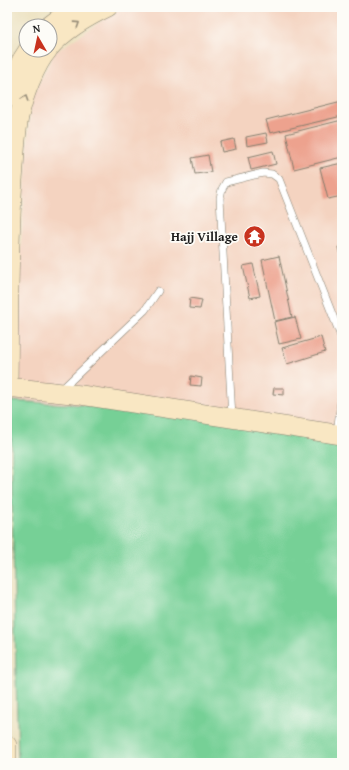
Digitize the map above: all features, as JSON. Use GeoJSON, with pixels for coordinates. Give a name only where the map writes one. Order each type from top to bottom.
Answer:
{"type":"FeatureCollection","features":[{"type":"Feature","properties":{"kind":"main road"},"geometry":{"type":"LineString","coordinates":[[58,19],[74,7]]}},
{"type":"Feature","properties":{"kind":"main road"},"geometry":{"type":"LineString","coordinates":[[58,39],[86,18],[108,7]]}},
{"type":"Feature","properties":{"kind":"main road"},"geometry":{"type":"LineString","coordinates":[[7,97],[11,83],[23,58]]}},
{"type":"Feature","properties":{"kind":"main road"},"geometry":{"type":"LineString","coordinates":[[42,58],[34,72],[19,116],[11,214],[7,388],[81,395],[339,434]]}},
{"type":"Feature","properties":{"kind":"main road"},"geometry":{"type":"LineString","coordinates":[[7,745],[7,763]]}},
{"type":"Feature","properties":{"kind":"lane"},"geometry":{"type":"LineString","coordinates":[[232,418],[220,198],[222,189],[226,182],[263,173],[272,174],[279,179],[342,339]]}},
{"type":"Feature","properties":{"kind":"lane"},"geometry":{"type":"LineString","coordinates":[[58,392],[145,310],[158,291]]}},
{"type":"Feature","properties":{"kind":"lane"},"geometry":{"type":"LineString","coordinates":[[339,434],[342,393]]}},
{"type":"Feature","properties":{"kind":"shaded area"},"geometry":{"type":"Polygon","coordinates":[[[123,7],[342,7],[342,433],[11,401],[31,99],[52,58],[58,58],[58,50],[123,7]]]}},
{"type":"Feature","properties":{"kind":"green space"},"geometry":{"type":"Polygon","coordinates":[[[11,401],[201,411],[342,433],[342,763],[18,763],[11,401]]]}},
{"type":"Feature","properties":{"kind":"building"},"geometry":{"type":"Polygon","coordinates":[[[342,101],[342,116],[270,133],[266,120],[342,101]]]}},
{"type":"Feature","properties":{"kind":"building"},"geometry":{"type":"Polygon","coordinates":[[[342,120],[342,157],[294,169],[286,134],[342,120]]]}},
{"type":"Feature","properties":{"kind":"building"},"geometry":{"type":"Polygon","coordinates":[[[266,133],[268,142],[247,146],[246,137],[266,133]]]}},
{"type":"Feature","properties":{"kind":"building"},"geometry":{"type":"Polygon","coordinates":[[[234,139],[236,149],[222,152],[220,142],[234,139]]]}},
{"type":"Feature","properties":{"kind":"building"},"geometry":{"type":"Polygon","coordinates":[[[273,151],[276,164],[251,170],[248,157],[273,151]]]}},
{"type":"Feature","properties":{"kind":"building"},"geometry":{"type":"Polygon","coordinates":[[[208,155],[211,172],[195,174],[192,158],[208,155]]]}},
{"type":"Feature","properties":{"kind":"building"},"geometry":{"type":"Polygon","coordinates":[[[342,163],[342,196],[328,199],[320,168],[342,163]]]}},
{"type":"Feature","properties":{"kind":"building"},"geometry":{"type":"Polygon","coordinates":[[[342,246],[342,253],[339,253],[338,247],[342,246]]]}},
{"type":"Feature","properties":{"kind":"building"},"geometry":{"type":"Polygon","coordinates":[[[279,256],[292,317],[275,321],[262,260],[279,256]]]}},
{"type":"Feature","properties":{"kind":"building"},"geometry":{"type":"Polygon","coordinates":[[[253,264],[260,296],[250,298],[243,266],[253,264]]]}},
{"type":"Feature","properties":{"kind":"building"},"geometry":{"type":"Polygon","coordinates":[[[190,298],[202,300],[200,309],[189,308],[190,298]]]}},
{"type":"Feature","properties":{"kind":"building"},"geometry":{"type":"Polygon","coordinates":[[[295,317],[301,339],[279,344],[274,322],[295,317]]]}},
{"type":"Feature","properties":{"kind":"building"},"geometry":{"type":"Polygon","coordinates":[[[321,337],[325,352],[287,364],[282,348],[321,337]]]}},
{"type":"Feature","properties":{"kind":"building"},"geometry":{"type":"Polygon","coordinates":[[[191,376],[202,378],[201,386],[190,385],[191,376]]]}},
{"type":"Feature","properties":{"kind":"building"},"geometry":{"type":"Polygon","coordinates":[[[274,388],[284,388],[284,395],[273,394],[274,388]]]}},
{"type":"Feature","properties":{"kind":"place","name":"Hajj Village"},"geometry":{"type":"Point","coordinates":[254,236]}}]}
